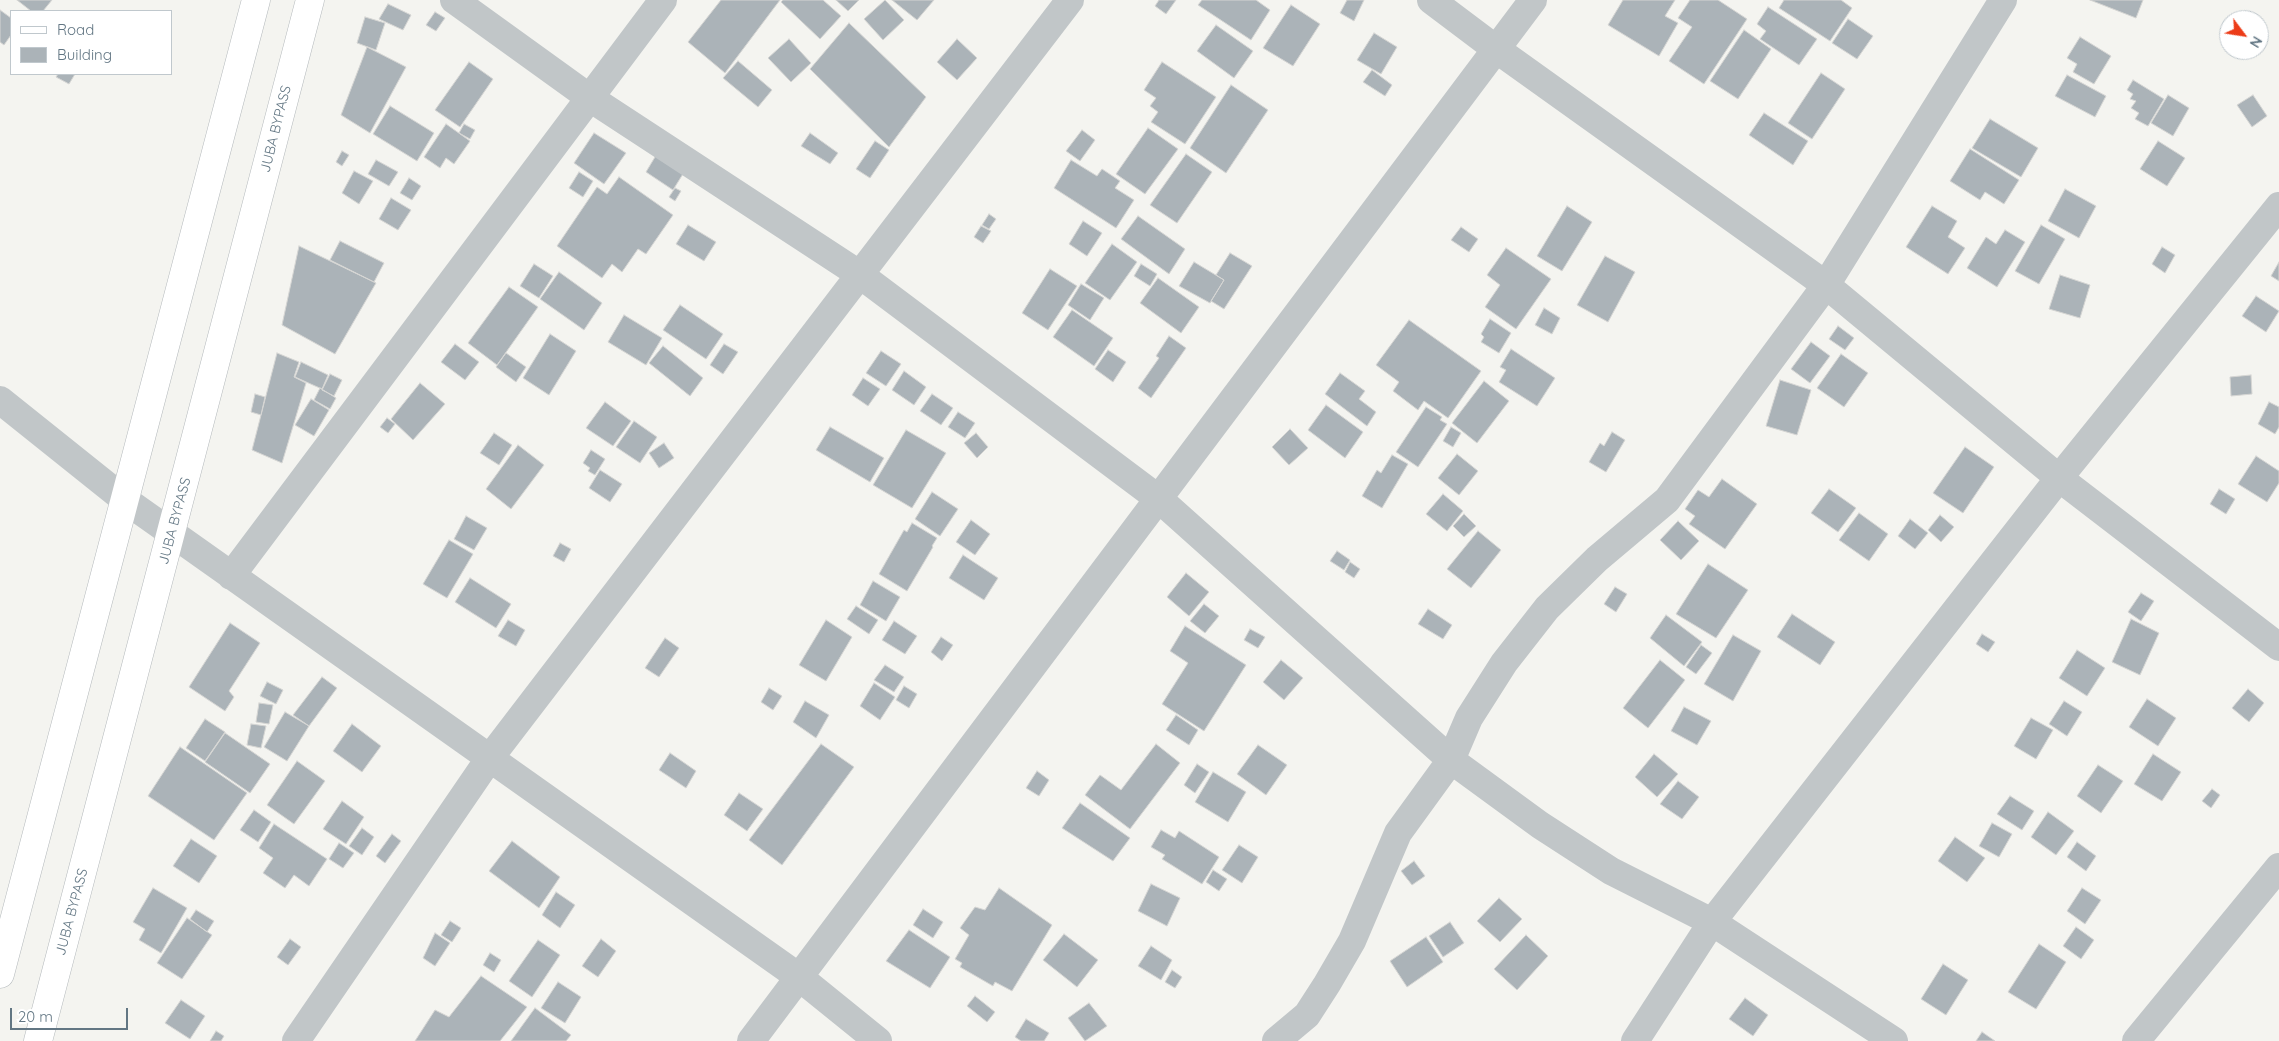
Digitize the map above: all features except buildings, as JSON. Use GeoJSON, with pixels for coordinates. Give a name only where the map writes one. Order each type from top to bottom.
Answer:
{"type":"FeatureCollection","features":[{"type":"Feature","properties":{"kind":"main road"},"geometry":{"type":"LineString","coordinates":[[0,974],[256,0]]}},
{"type":"Feature","properties":{"kind":"main road","name":"JUBA BYPASS"},"geometry":{"type":"LineString","coordinates":[[38,1041],[310,0]]}},
{"type":"Feature","properties":{"kind":"street"},"geometry":{"type":"LineString","coordinates":[[454,0],[590,98],[859,274],[1159,499],[1451,760],[1540,825],[1611,871],[1712,922],[1894,1041]]}},
{"type":"Feature","properties":{"kind":"street"},"geometry":{"type":"LineString","coordinates":[[231,576],[663,0]]}},
{"type":"Feature","properties":{"kind":"street"},"geometry":{"type":"LineString","coordinates":[[296,1041],[489,759],[1070,0]]}},
{"type":"Feature","properties":{"kind":"street"},"geometry":{"type":"LineString","coordinates":[[1431,0],[1496,49],[1826,285],[2059,478],[2279,647]]}},
{"type":"Feature","properties":{"kind":"street"},"geometry":{"type":"LineString","coordinates":[[751,1041],[1533,0]]}},
{"type":"Feature","properties":{"kind":"street"},"geometry":{"type":"LineString","coordinates":[[1276,1041],[1307,1016],[1328,984],[1352,941],[1398,833],[1451,760],[1469,718],[1504,662],[1548,608],[1597,560],[1667,500],[1826,285],[2003,0]]}},
{"type":"Feature","properties":{"kind":"street"},"geometry":{"type":"LineString","coordinates":[[1634,1041],[1712,922],[2059,478],[2279,206]]}},
{"type":"Feature","properties":{"kind":"street"},"geometry":{"type":"LineString","coordinates":[[0,400],[125,500],[799,978],[878,1041]]}},
{"type":"Feature","properties":{"kind":"street"},"geometry":{"type":"LineString","coordinates":[[2136,1041],[2279,867]]}}]}
